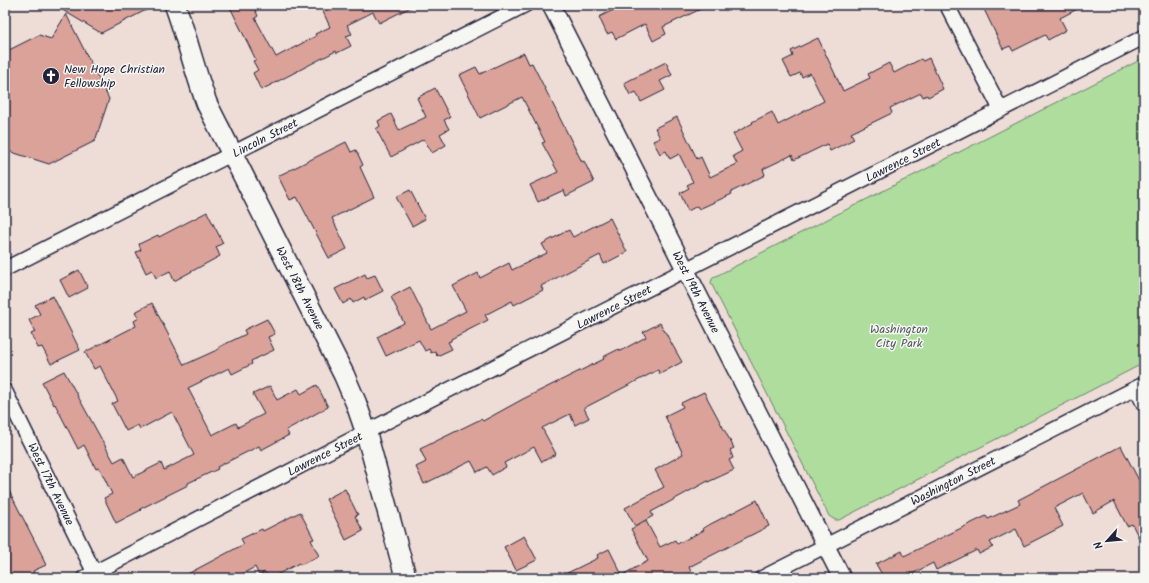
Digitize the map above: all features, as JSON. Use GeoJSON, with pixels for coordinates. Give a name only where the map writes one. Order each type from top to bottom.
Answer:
{"type":"FeatureCollection","features":[{"type":"Feature","properties":{"kind":"main road","name":"West 18th Avenue"},"geometry":{"type":"LineString","coordinates":[[175,5],[198,80],[210,111],[344,375],[356,403],[366,432],[406,578]]}},
{"type":"Feature","properties":{"kind":"street","name":"Lincoln Street"},"geometry":{"type":"LineString","coordinates":[[5,269],[524,5]]}},
{"type":"Feature","properties":{"kind":"street","name":"West 19th Avenue"},"geometry":{"type":"LineString","coordinates":[[550,5],[842,578]]}},
{"type":"Feature","properties":{"kind":"street"},"geometry":{"type":"LineString","coordinates":[[947,5],[1001,110]]}},
{"type":"Feature","properties":{"kind":"street","name":"Lawrence Street"},"geometry":{"type":"LineString","coordinates":[[92,576],[366,432],[1144,37]]}},
{"type":"Feature","properties":{"kind":"street"},"geometry":{"type":"LineString","coordinates":[[1140,386],[1144,404]]}},
{"type":"Feature","properties":{"kind":"street","name":"Washington Street"},"geometry":{"type":"LineString","coordinates":[[762,578],[1140,386]]}},
{"type":"Feature","properties":{"kind":"street","name":"West 17th Avenue"},"geometry":{"type":"LineString","coordinates":[[5,391],[92,576]]}},
{"type":"Feature","properties":{"kind":"green space","name":"Washington City Park"},"geometry":{"type":"Polygon","coordinates":[[[1144,58],[1144,363],[839,520],[835,520],[829,516],[711,283],[712,279],[1144,58]]]}},
{"type":"Feature","properties":{"kind":"building"},"geometry":{"type":"Polygon","coordinates":[[[54,5],[156,5],[101,33],[54,5]]]}},
{"type":"Feature","properties":{"kind":"building"},"geometry":{"type":"Polygon","coordinates":[[[229,5],[253,5],[258,16],[255,18],[276,57],[330,27],[320,5],[415,5],[379,23],[373,12],[347,25],[352,34],[346,36],[351,46],[337,53],[336,51],[261,90],[253,73],[258,70],[253,61],[256,60],[229,5]]]}},
{"type":"Feature","properties":{"kind":"building"},"geometry":{"type":"Polygon","coordinates":[[[623,5],[709,5],[663,27],[666,34],[653,41],[645,24],[616,39],[612,32],[607,34],[599,17],[623,5]]]}},
{"type":"Feature","properties":{"kind":"building"},"geometry":{"type":"Polygon","coordinates":[[[982,5],[1085,5],[1060,18],[1066,30],[1048,40],[1045,35],[1013,51],[1010,46],[1003,49],[982,5]]]}},
{"type":"Feature","properties":{"kind":"building","name":"New Hope Christian Fellowship"},"geometry":{"type":"Polygon","coordinates":[[[66,14],[109,99],[95,141],[49,164],[5,150],[5,52],[39,35],[51,39],[66,14]]]}},
{"type":"Feature","properties":{"kind":"building"},"geometry":{"type":"Polygon","coordinates":[[[818,38],[843,91],[870,78],[868,74],[889,63],[894,73],[921,59],[923,61],[929,58],[943,89],[928,97],[927,95],[923,97],[921,93],[890,108],[892,113],[851,133],[854,139],[830,151],[827,144],[794,160],[792,155],[763,169],[765,175],[731,192],[732,194],[699,209],[697,206],[688,211],[680,193],[689,188],[687,185],[693,182],[679,154],[670,159],[666,151],[660,154],[653,141],[660,138],[655,128],[677,117],[697,159],[701,157],[710,177],[737,164],[733,156],[742,151],[733,134],[772,112],[778,125],[824,101],[810,73],[802,77],[800,73],[791,77],[783,61],[793,56],[791,51],[818,38]]]}},
{"type":"Feature","properties":{"kind":"building"},"geometry":{"type":"Polygon","coordinates":[[[524,53],[529,64],[532,63],[582,162],[584,161],[594,182],[566,196],[564,190],[538,202],[530,185],[558,172],[542,143],[545,142],[522,97],[480,118],[459,75],[476,67],[480,74],[524,53]]]}},
{"type":"Feature","properties":{"kind":"building"},"geometry":{"type":"Polygon","coordinates":[[[666,62],[672,75],[660,81],[665,90],[641,102],[636,92],[630,95],[624,83],[666,62]]]}},
{"type":"Feature","properties":{"kind":"building"},"geometry":{"type":"Polygon","coordinates":[[[435,88],[450,117],[444,120],[449,129],[440,134],[446,145],[432,153],[424,139],[391,157],[376,129],[380,126],[378,121],[391,114],[399,130],[426,117],[417,98],[435,88]]]}},
{"type":"Feature","properties":{"kind":"building"},"geometry":{"type":"Polygon","coordinates":[[[346,142],[351,152],[356,150],[363,165],[360,167],[374,197],[332,218],[347,249],[329,258],[297,197],[290,200],[278,176],[346,142]]]}},
{"type":"Feature","properties":{"kind":"building"},"geometry":{"type":"Polygon","coordinates":[[[410,190],[425,219],[412,226],[396,197],[410,190]]]}},
{"type":"Feature","properties":{"kind":"building"},"geometry":{"type":"Polygon","coordinates":[[[207,212],[223,243],[216,247],[220,256],[174,281],[170,271],[156,278],[152,270],[146,273],[136,252],[141,250],[139,244],[158,235],[159,237],[207,212]]]}},
{"type":"Feature","properties":{"kind":"building"},"geometry":{"type":"Polygon","coordinates":[[[610,218],[627,252],[604,264],[600,255],[541,286],[543,290],[514,305],[512,301],[485,315],[488,320],[451,339],[451,341],[448,342],[452,349],[437,356],[435,351],[431,353],[429,349],[425,351],[419,340],[386,356],[377,337],[404,323],[391,297],[410,287],[431,329],[466,311],[453,286],[478,273],[480,278],[509,263],[512,270],[547,253],[542,244],[569,230],[573,237],[610,218]]]}},
{"type":"Feature","properties":{"kind":"building"},"geometry":{"type":"Polygon","coordinates":[[[79,270],[88,288],[69,298],[60,280],[79,270]]]}},
{"type":"Feature","properties":{"kind":"building"},"geometry":{"type":"Polygon","coordinates":[[[365,274],[367,278],[375,275],[383,291],[365,300],[364,297],[353,303],[351,299],[343,304],[335,289],[365,274]]]}},
{"type":"Feature","properties":{"kind":"building"},"geometry":{"type":"Polygon","coordinates":[[[53,296],[80,350],[51,364],[42,347],[38,348],[31,334],[35,332],[29,320],[40,314],[35,305],[53,296]]]}},
{"type":"Feature","properties":{"kind":"building"},"geometry":{"type":"Polygon","coordinates":[[[152,303],[184,365],[219,349],[219,347],[246,334],[244,330],[267,319],[275,334],[268,337],[274,350],[251,361],[252,364],[232,374],[229,368],[188,388],[212,435],[236,423],[238,427],[264,414],[253,394],[270,386],[277,400],[298,389],[301,394],[317,385],[328,407],[286,430],[289,435],[261,450],[259,446],[217,467],[218,469],[188,483],[188,485],[116,523],[104,498],[112,494],[99,467],[96,469],[84,445],[78,449],[42,382],[64,371],[114,462],[123,457],[133,477],[161,463],[164,470],[194,455],[172,412],[140,429],[138,425],[126,431],[112,404],[118,401],[100,366],[94,369],[85,352],[136,326],[134,321],[139,318],[135,312],[152,303]]]}},
{"type":"Feature","properties":{"kind":"building"},"geometry":{"type":"Polygon","coordinates":[[[660,323],[682,362],[660,374],[658,370],[584,408],[589,418],[575,425],[570,414],[542,428],[556,454],[542,462],[534,447],[504,463],[506,467],[492,475],[487,467],[477,472],[471,461],[424,484],[416,467],[426,462],[420,449],[481,419],[483,421],[523,399],[604,359],[603,357],[619,349],[620,351],[646,337],[643,332],[660,323]]]}},
{"type":"Feature","properties":{"kind":"building"},"geometry":{"type":"Polygon","coordinates":[[[704,392],[734,448],[730,450],[733,458],[729,460],[734,470],[708,481],[651,512],[653,516],[635,526],[625,508],[664,487],[655,470],[683,454],[665,416],[683,407],[681,403],[704,392]]]}},
{"type":"Feature","properties":{"kind":"building"},"geometry":{"type":"Polygon","coordinates":[[[1121,446],[1144,490],[1144,548],[1132,524],[1127,526],[1114,501],[1093,513],[1083,493],[1054,508],[1063,526],[1024,546],[1016,529],[990,542],[993,547],[979,554],[977,550],[936,570],[933,563],[904,578],[884,578],[876,564],[902,551],[904,556],[986,516],[988,519],[1020,504],[1018,500],[1121,446]]]}},
{"type":"Feature","properties":{"kind":"building"},"geometry":{"type":"Polygon","coordinates":[[[5,483],[46,565],[33,571],[34,574],[26,578],[8,578],[5,572],[5,483]]]}},
{"type":"Feature","properties":{"kind":"building"},"geometry":{"type":"Polygon","coordinates":[[[345,489],[358,515],[355,516],[363,531],[346,540],[326,499],[345,489]]]}},
{"type":"Feature","properties":{"kind":"building"},"geometry":{"type":"Polygon","coordinates":[[[757,500],[769,526],[689,567],[691,572],[680,578],[557,578],[598,558],[597,555],[609,549],[622,575],[648,561],[631,529],[646,521],[660,547],[675,540],[677,544],[704,530],[703,528],[757,500]]]}},
{"type":"Feature","properties":{"kind":"building"},"geometry":{"type":"Polygon","coordinates":[[[300,512],[314,539],[311,540],[319,556],[300,565],[299,563],[271,578],[268,578],[265,572],[259,575],[255,567],[235,578],[180,578],[244,544],[241,539],[262,529],[263,531],[300,512]]]}},
{"type":"Feature","properties":{"kind":"building"},"geometry":{"type":"Polygon","coordinates":[[[524,536],[537,560],[516,570],[504,547],[524,536]]]}},
{"type":"Feature","properties":{"kind":"place","name":"New Hope Christian Fellowship"},"geometry":{"type":"Point","coordinates":[51,76]}}]}
